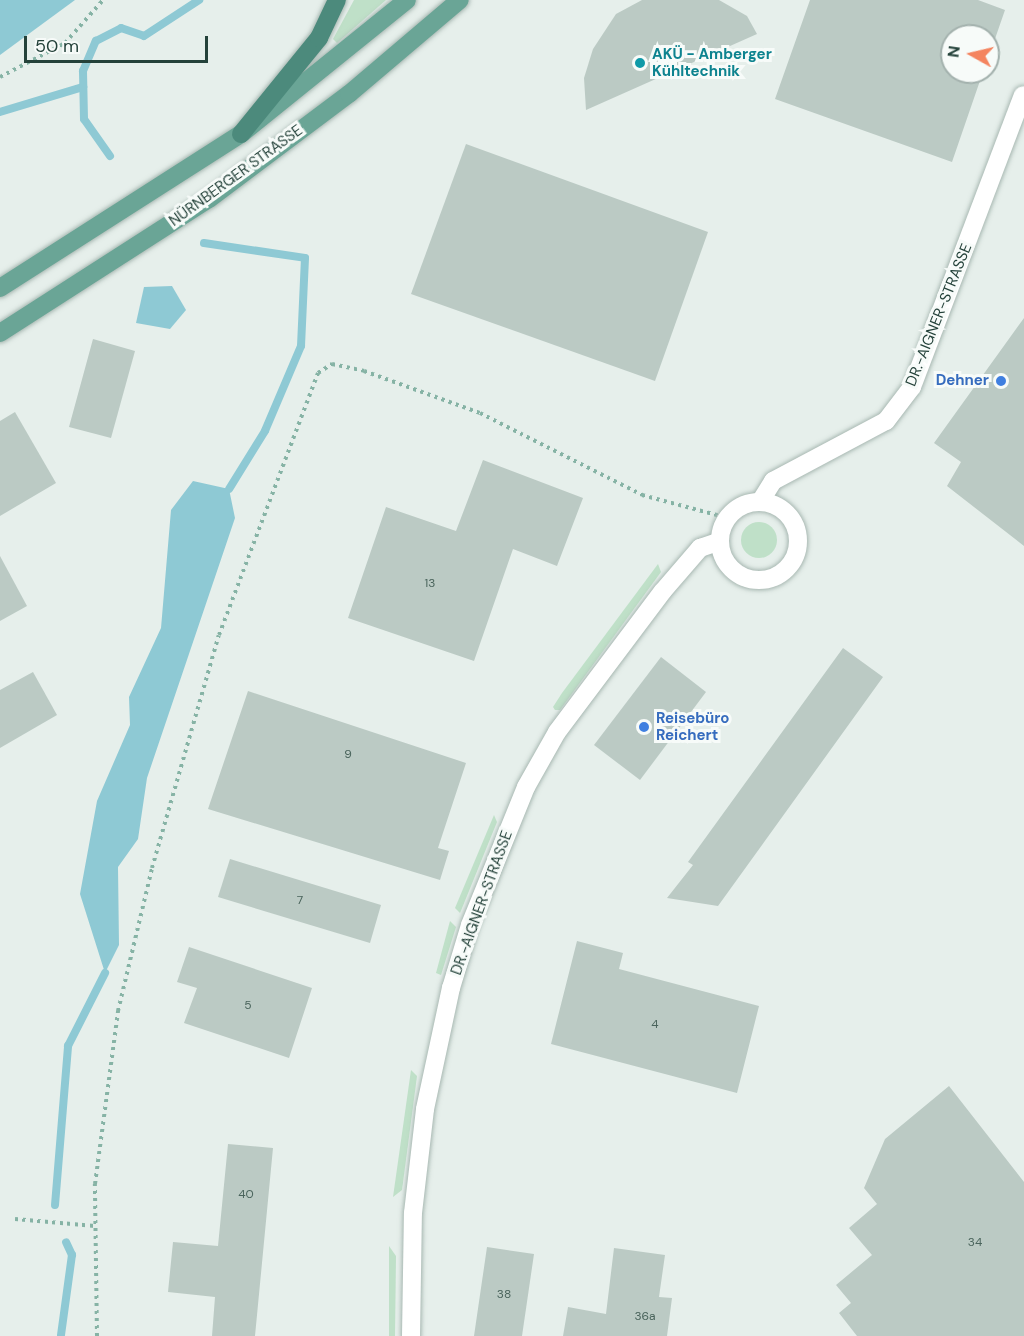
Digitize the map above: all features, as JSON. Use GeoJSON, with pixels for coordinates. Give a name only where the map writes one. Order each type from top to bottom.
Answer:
{"type":"FeatureCollection","features":[{"type":"Feature","properties":{"kind":"highway"},"geometry":{"type":"LineString","coordinates":[[241,134],[319,38],[337,0]]}},
{"type":"Feature","properties":{"kind":"main road","name":"NÜRNBERGER STRASSE"},"geometry":{"type":"LineString","coordinates":[[0,288],[241,134],[407,0]]}},
{"type":"Feature","properties":{"kind":"main road","name":"NÜRNBERGER STRASSE"},"geometry":{"type":"LineString","coordinates":[[0,333],[209,199],[349,94],[460,0]]}},
{"type":"Feature","properties":{"kind":"street","name":"DR.-AIGNER-STRASSE"},"geometry":{"type":"LineString","coordinates":[[760,502],[773,481],[886,421],[912,387],[1023,95]]}},
{"type":"Feature","properties":{"kind":"street"},"geometry":{"type":"LineString","coordinates":[[760,502],[781,508],[795,526],[797,546],[788,567],[765,579],[741,575],[725,560],[720,541],[728,518],[738,508],[760,502]]}},
{"type":"Feature","properties":{"kind":"street","name":"DR.-AIGNER-STRASSE"},"geometry":{"type":"LineString","coordinates":[[411,1336],[413,1213],[425,1109],[451,988],[470,925],[526,787],[557,732],[663,591],[700,548],[720,541]]}},
{"type":"Feature","properties":{"kind":"path"},"geometry":{"type":"LineString","coordinates":[[0,77],[65,43],[103,0]]}},
{"type":"Feature","properties":{"kind":"path"},"geometry":{"type":"LineString","coordinates":[[97,1336],[95,1184],[118,1011],[152,868],[219,635],[318,373],[332,364],[364,371],[480,413],[642,495],[728,518]]}},
{"type":"Feature","properties":{"kind":"path"},"geometry":{"type":"LineString","coordinates":[[15,1219],[95,1226]]}},
{"type":"Feature","properties":{"kind":"green space"},"geometry":{"type":"Polygon","coordinates":[[[354,0],[386,0],[337,43],[333,39],[354,0]]]}},
{"type":"Feature","properties":{"kind":"green space"},"geometry":{"type":"Polygon","coordinates":[[[759,522],[772,527],[777,540],[772,553],[759,558],[746,553],[741,540],[746,527],[759,522]]]}},
{"type":"Feature","properties":{"kind":"green space"},"geometry":{"type":"Polygon","coordinates":[[[658,564],[661,572],[560,710],[555,710],[553,707],[562,693],[658,564]]]}},
{"type":"Feature","properties":{"kind":"green space"},"geometry":{"type":"Polygon","coordinates":[[[494,815],[497,822],[460,913],[455,908],[494,815]]]}},
{"type":"Feature","properties":{"kind":"green space"},"geometry":{"type":"Polygon","coordinates":[[[450,921],[456,927],[441,975],[436,973],[450,921]]]}},
{"type":"Feature","properties":{"kind":"green space"},"geometry":{"type":"Polygon","coordinates":[[[411,1070],[417,1076],[402,1190],[393,1197],[411,1070]]]}},
{"type":"Feature","properties":{"kind":"green space"},"geometry":{"type":"Polygon","coordinates":[[[389,1246],[396,1256],[395,1336],[389,1336],[389,1246]]]}},
{"type":"Feature","properties":{"kind":"water"},"geometry":{"type":"Polygon","coordinates":[[[0,0],[75,0],[0,55],[0,0]]]}},
{"type":"Feature","properties":{"kind":"water"},"geometry":{"type":"Polygon","coordinates":[[[172,286],[186,310],[170,329],[136,323],[144,287],[172,286]]]}},
{"type":"Feature","properties":{"kind":"water"},"geometry":{"type":"Polygon","coordinates":[[[193,481],[229,489],[235,518],[147,778],[138,839],[118,867],[119,945],[105,973],[80,894],[97,801],[130,725],[129,697],[161,628],[171,510],[193,481]]]}},
{"type":"Feature","properties":{"kind":"building","name":"AKÜ - Amberger Kühltechnik"},"geometry":{"type":"Polygon","coordinates":[[[642,0],[719,0],[747,16],[757,34],[586,110],[584,78],[593,49],[616,14],[642,0]]]}},
{"type":"Feature","properties":{"kind":"building"},"geometry":{"type":"Polygon","coordinates":[[[810,0],[978,0],[1005,10],[1000,24],[940,24],[940,84],[979,84],[952,162],[775,99],[810,0]]]}},
{"type":"Feature","properties":{"kind":"building"},"geometry":{"type":"Polygon","coordinates":[[[466,144],[708,232],[655,381],[411,294],[466,144]]]}},
{"type":"Feature","properties":{"kind":"building","name":"Dehner"},"geometry":{"type":"Polygon","coordinates":[[[1024,318],[1024,546],[947,486],[961,462],[934,443],[1024,318]]]}},
{"type":"Feature","properties":{"kind":"building"},"geometry":{"type":"Polygon","coordinates":[[[93,339],[135,351],[111,438],[69,427],[93,339]]]}},
{"type":"Feature","properties":{"kind":"building"},"geometry":{"type":"Polygon","coordinates":[[[15,412],[56,483],[0,516],[0,421],[15,412]]]}},
{"type":"Feature","properties":{"kind":"building"},"geometry":{"type":"Polygon","coordinates":[[[483,460],[583,498],[557,566],[513,549],[474,661],[348,618],[386,507],[456,531],[483,460]]]}},
{"type":"Feature","properties":{"kind":"building"},"geometry":{"type":"Polygon","coordinates":[[[0,556],[27,606],[0,621],[0,556]]]}},
{"type":"Feature","properties":{"kind":"building"},"geometry":{"type":"Polygon","coordinates":[[[843,648],[883,677],[718,906],[667,898],[693,865],[688,862],[843,648]]]}},
{"type":"Feature","properties":{"kind":"building"},"geometry":{"type":"Polygon","coordinates":[[[661,657],[706,692],[640,780],[594,745],[661,657]]]}},
{"type":"Feature","properties":{"kind":"building"},"geometry":{"type":"Polygon","coordinates":[[[33,672],[57,715],[0,748],[0,690],[33,672]]]}},
{"type":"Feature","properties":{"kind":"building"},"geometry":{"type":"Polygon","coordinates":[[[248,691],[466,763],[438,848],[449,851],[440,880],[208,809],[248,691]]]}},
{"type":"Feature","properties":{"kind":"building"},"geometry":{"type":"Polygon","coordinates":[[[230,859],[381,905],[370,943],[218,897],[230,859]]]}},
{"type":"Feature","properties":{"kind":"building"},"geometry":{"type":"Polygon","coordinates":[[[577,941],[623,953],[619,969],[759,1006],[737,1093],[551,1044],[577,941]]]}},
{"type":"Feature","properties":{"kind":"building"},"geometry":{"type":"Polygon","coordinates":[[[189,947],[312,988],[289,1058],[184,1023],[197,988],[177,982],[189,947]]]}},
{"type":"Feature","properties":{"kind":"building"},"geometry":{"type":"Polygon","coordinates":[[[949,1086],[1024,1182],[1024,1336],[857,1336],[839,1313],[851,1303],[836,1285],[872,1255],[849,1228],[877,1204],[864,1188],[885,1139],[949,1086]]]}},
{"type":"Feature","properties":{"kind":"building"},"geometry":{"type":"Polygon","coordinates":[[[228,1144],[273,1148],[255,1336],[212,1336],[215,1297],[168,1292],[173,1242],[218,1246],[228,1144]]]}},
{"type":"Feature","properties":{"kind":"building"},"geometry":{"type":"Polygon","coordinates":[[[487,1247],[534,1254],[522,1336],[474,1336],[487,1247]]]}},
{"type":"Feature","properties":{"kind":"building"},"geometry":{"type":"Polygon","coordinates":[[[614,1248],[665,1255],[659,1297],[672,1298],[667,1336],[563,1336],[568,1307],[606,1314],[614,1248]]]}},
{"type":"Feature","properties":{"kind":"waterway"},"geometry":{"type":"LineString","coordinates":[[110,156],[84,119],[83,71],[96,41],[121,28],[144,36],[199,0]]}},
{"type":"Feature","properties":{"kind":"waterway"},"geometry":{"type":"LineString","coordinates":[[0,112],[83,87]]}},
{"type":"Feature","properties":{"kind":"waterway"},"geometry":{"type":"LineString","coordinates":[[204,243],[305,258],[301,346],[265,431],[229,489]]}},
{"type":"Feature","properties":{"kind":"waterway"},"geometry":{"type":"LineString","coordinates":[[55,1205],[68,1046],[105,973]]}},
{"type":"Feature","properties":{"kind":"waterway"},"geometry":{"type":"LineString","coordinates":[[61,1335],[72,1255],[66,1242]]}},
{"type":"Feature","properties":{"kind":"place","name":"AKÜ - Amberger Kühltechnik"},"geometry":{"type":"Point","coordinates":[640,63]}},
{"type":"Feature","properties":{"kind":"place","name":"Dehner"},"geometry":{"type":"Point","coordinates":[1001,381]}},
{"type":"Feature","properties":{"kind":"place","name":"Reisebüro Reichert"},"geometry":{"type":"Point","coordinates":[644,727]}}]}
